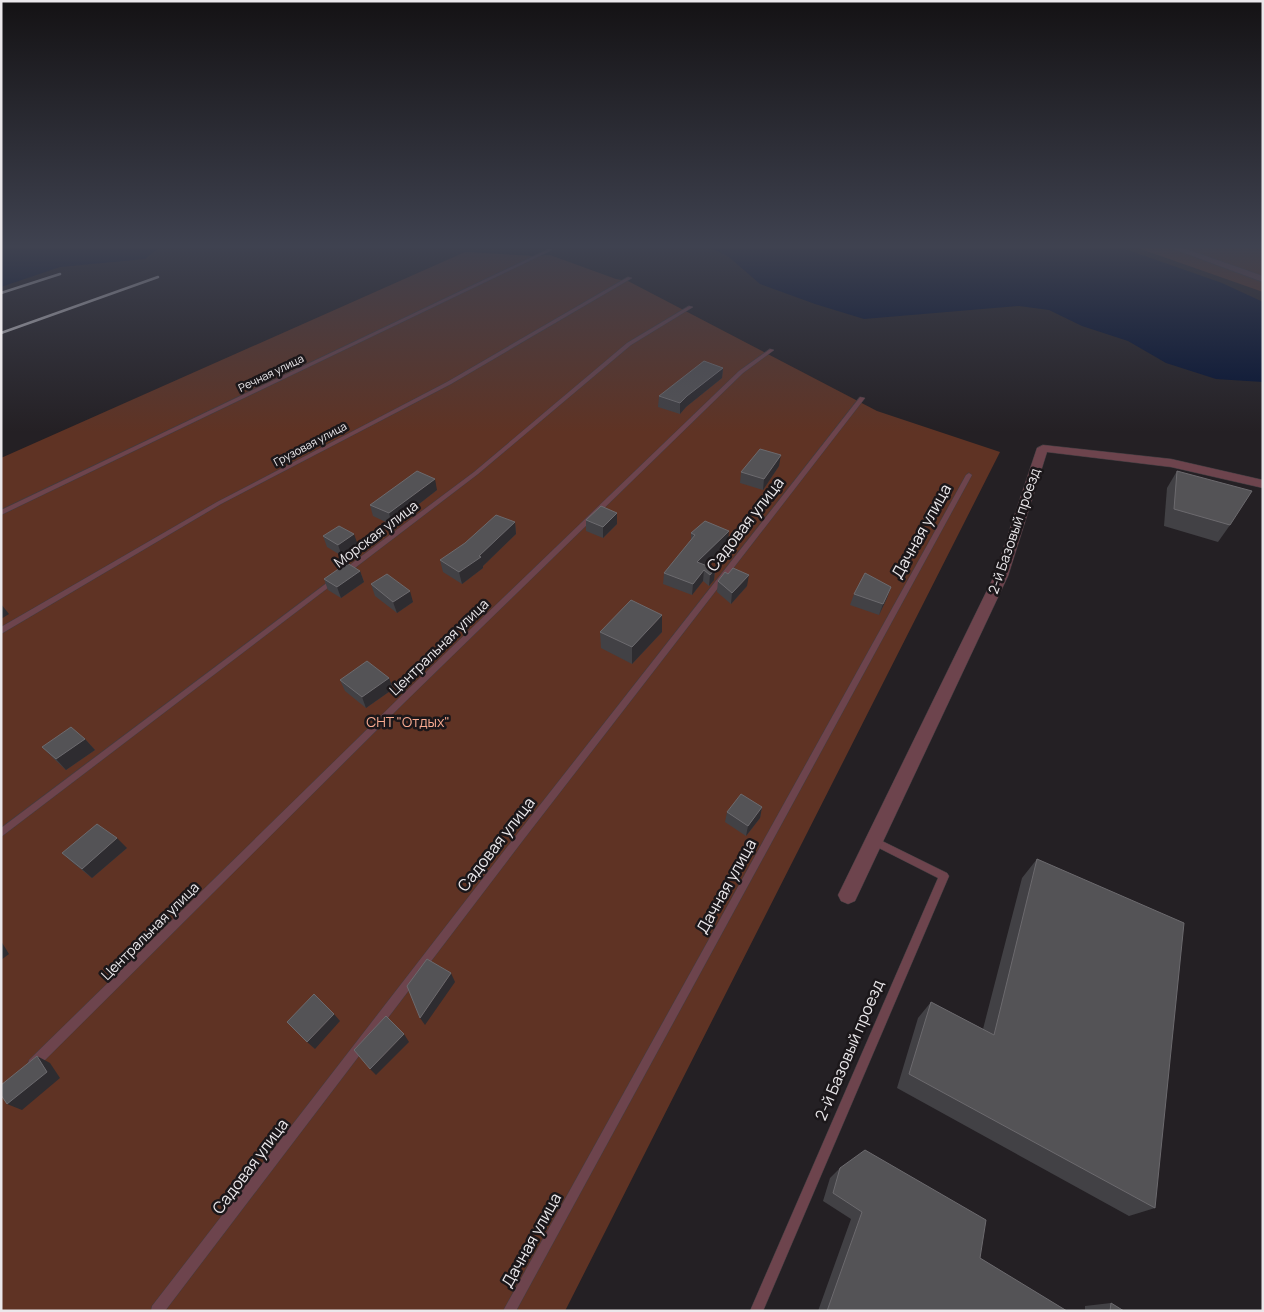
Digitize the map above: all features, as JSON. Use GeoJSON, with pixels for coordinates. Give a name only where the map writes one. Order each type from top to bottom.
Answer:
{"type":"FeatureCollection","features":[{"type":"Feature","properties":{"kind":"street","name":"2-й Базовый проезд"},"geometry":{"type":"LineString","coordinates":[[848,895],[1002,576],[1043,448],[1170,463],[1263,484]]}},
{"type":"Feature","properties":{"kind":"lane","name":"Речная улица"},"geometry":{"type":"LineString","coordinates":[[1,514],[427,309]]}},
{"type":"Feature","properties":{"kind":"lane","name":"Грузовая улица"},"geometry":{"type":"LineString","coordinates":[[1,631],[219,503],[449,383],[576,309]]}},
{"type":"Feature","properties":{"kind":"lane","name":"Морская улица"},"geometry":{"type":"LineString","coordinates":[[1,833],[476,473],[629,344],[688,309]]}},
{"type":"Feature","properties":{"kind":"lane","name":"Центральная улица"},"geometry":{"type":"LineString","coordinates":[[30,1068],[402,700],[741,372],[772,350]]}},
{"type":"Feature","properties":{"kind":"lane","name":"Садовая улица"},"geometry":{"type":"LineString","coordinates":[[157,1311],[515,844],[862,398]]}},
{"type":"Feature","properties":{"kind":"lane","name":"Дачная улица"},"geometry":{"type":"LineString","coordinates":[[509,1311],[969,475]]}},
{"type":"Feature","properties":{"kind":"lane","name":"2-й Базовый проезд"},"geometry":{"type":"LineString","coordinates":[[756,1311],[944,876],[874,841]]}},
{"type":"Feature","properties":{"kind":"green space","name":"СНТ \"Отдых\""},"geometry":{"type":"Polygon","coordinates":[[[336,309],[682,309],[877,411],[1000,452],[565,1311],[1,1311],[1,458],[336,309]]]}},
{"type":"Feature","properties":{"kind":"water"},"geometry":{"type":"Polygon","coordinates":[[[832,309],[981,309],[864,319],[832,309]]]}},
{"type":"Feature","properties":{"kind":"water"},"geometry":{"type":"Polygon","coordinates":[[[1043,309],[1263,309],[1263,382],[1216,379],[1166,363],[1128,341],[1082,326],[1049,310],[1043,309]]]}},
{"type":"Feature","properties":{"kind":"building"},"geometry":{"type":"Polygon","coordinates":[[[704,361],[723,368],[680,403],[659,396],[704,361]]]}},
{"type":"Feature","properties":{"kind":"building"},"geometry":{"type":"Polygon","coordinates":[[[760,449],[781,455],[764,479],[741,472],[760,449]]]}},
{"type":"Feature","properties":{"kind":"building"},"geometry":{"type":"Polygon","coordinates":[[[417,471],[435,479],[389,513],[370,505],[417,471]]]}},
{"type":"Feature","properties":{"kind":"building"},"geometry":{"type":"Polygon","coordinates":[[[1177,471],[1252,491],[1230,525],[1174,509],[1177,471]]]}},
{"type":"Feature","properties":{"kind":"building"},"geometry":{"type":"Polygon","coordinates":[[[601,506],[617,513],[603,527],[586,520],[601,506]]]}},
{"type":"Feature","properties":{"kind":"building"},"geometry":{"type":"Polygon","coordinates":[[[496,515],[515,522],[479,556],[481,557],[459,572],[440,560],[465,543],[496,515]]]}},
{"type":"Feature","properties":{"kind":"building"},"geometry":{"type":"Polygon","coordinates":[[[705,521],[729,531],[697,562],[715,569],[710,575],[704,570],[693,584],[664,573],[695,535],[691,533],[705,521]]]}},
{"type":"Feature","properties":{"kind":"building"},"geometry":{"type":"Polygon","coordinates":[[[339,526],[354,534],[338,545],[323,536],[339,526]]]}},
{"type":"Feature","properties":{"kind":"building"},"geometry":{"type":"Polygon","coordinates":[[[347,563],[360,571],[337,587],[324,579],[347,563]]]}},
{"type":"Feature","properties":{"kind":"building"},"geometry":{"type":"Polygon","coordinates":[[[733,568],[749,575],[732,593],[718,581],[725,572],[728,574],[733,568]]]}},
{"type":"Feature","properties":{"kind":"building"},"geometry":{"type":"Polygon","coordinates":[[[865,573],[891,587],[883,604],[854,594],[865,573]]]}},
{"type":"Feature","properties":{"kind":"building"},"geometry":{"type":"Polygon","coordinates":[[[387,574],[410,591],[393,602],[371,584],[387,574]]]}},
{"type":"Feature","properties":{"kind":"building"},"geometry":{"type":"Polygon","coordinates":[[[631,600],[662,615],[632,647],[600,632],[631,600]]]}},
{"type":"Feature","properties":{"kind":"building"},"geometry":{"type":"Polygon","coordinates":[[[367,661],[389,678],[362,697],[340,680],[367,661]]]}},
{"type":"Feature","properties":{"kind":"building"},"geometry":{"type":"Polygon","coordinates":[[[71,727],[85,739],[56,759],[42,747],[71,727]]]}},
{"type":"Feature","properties":{"kind":"building"},"geometry":{"type":"Polygon","coordinates":[[[741,794],[762,807],[748,826],[727,812],[741,794]]]}},
{"type":"Feature","properties":{"kind":"building"},"geometry":{"type":"Polygon","coordinates":[[[97,824],[117,838],[82,869],[62,853],[97,824]]]}},
{"type":"Feature","properties":{"kind":"building"},"geometry":{"type":"Polygon","coordinates":[[[1037,859],[1184,923],[1155,1208],[909,1074],[931,1002],[994,1035],[1037,859]]]}},
{"type":"Feature","properties":{"kind":"building"},"geometry":{"type":"Polygon","coordinates":[[[427,959],[451,973],[420,1018],[407,986],[427,959]]]}},
{"type":"Feature","properties":{"kind":"building"},"geometry":{"type":"Polygon","coordinates":[[[314,994],[334,1014],[307,1042],[287,1022],[314,994]]]}},
{"type":"Feature","properties":{"kind":"building"},"geometry":{"type":"Polygon","coordinates":[[[386,1016],[404,1034],[370,1069],[354,1050],[386,1016]]]}},
{"type":"Feature","properties":{"kind":"building"},"geometry":{"type":"Polygon","coordinates":[[[37,1056],[47,1072],[7,1104],[1,1095],[1,1085],[37,1056]]]}},
{"type":"Feature","properties":{"kind":"building"},"geometry":{"type":"Polygon","coordinates":[[[865,1150],[986,1220],[980,1258],[1067,1311],[827,1311],[862,1212],[833,1193],[840,1168],[865,1150]]]}},
{"type":"Feature","properties":{"kind":"building"},"geometry":{"type":"Polygon","coordinates":[[[1111,1303],[1124,1311],[1110,1311],[1111,1303]]]}},
{"type":"Feature","properties":{"kind":"railway"},"geometry":{"type":"LineString","coordinates":[[1,333],[68,309]]}}]}
